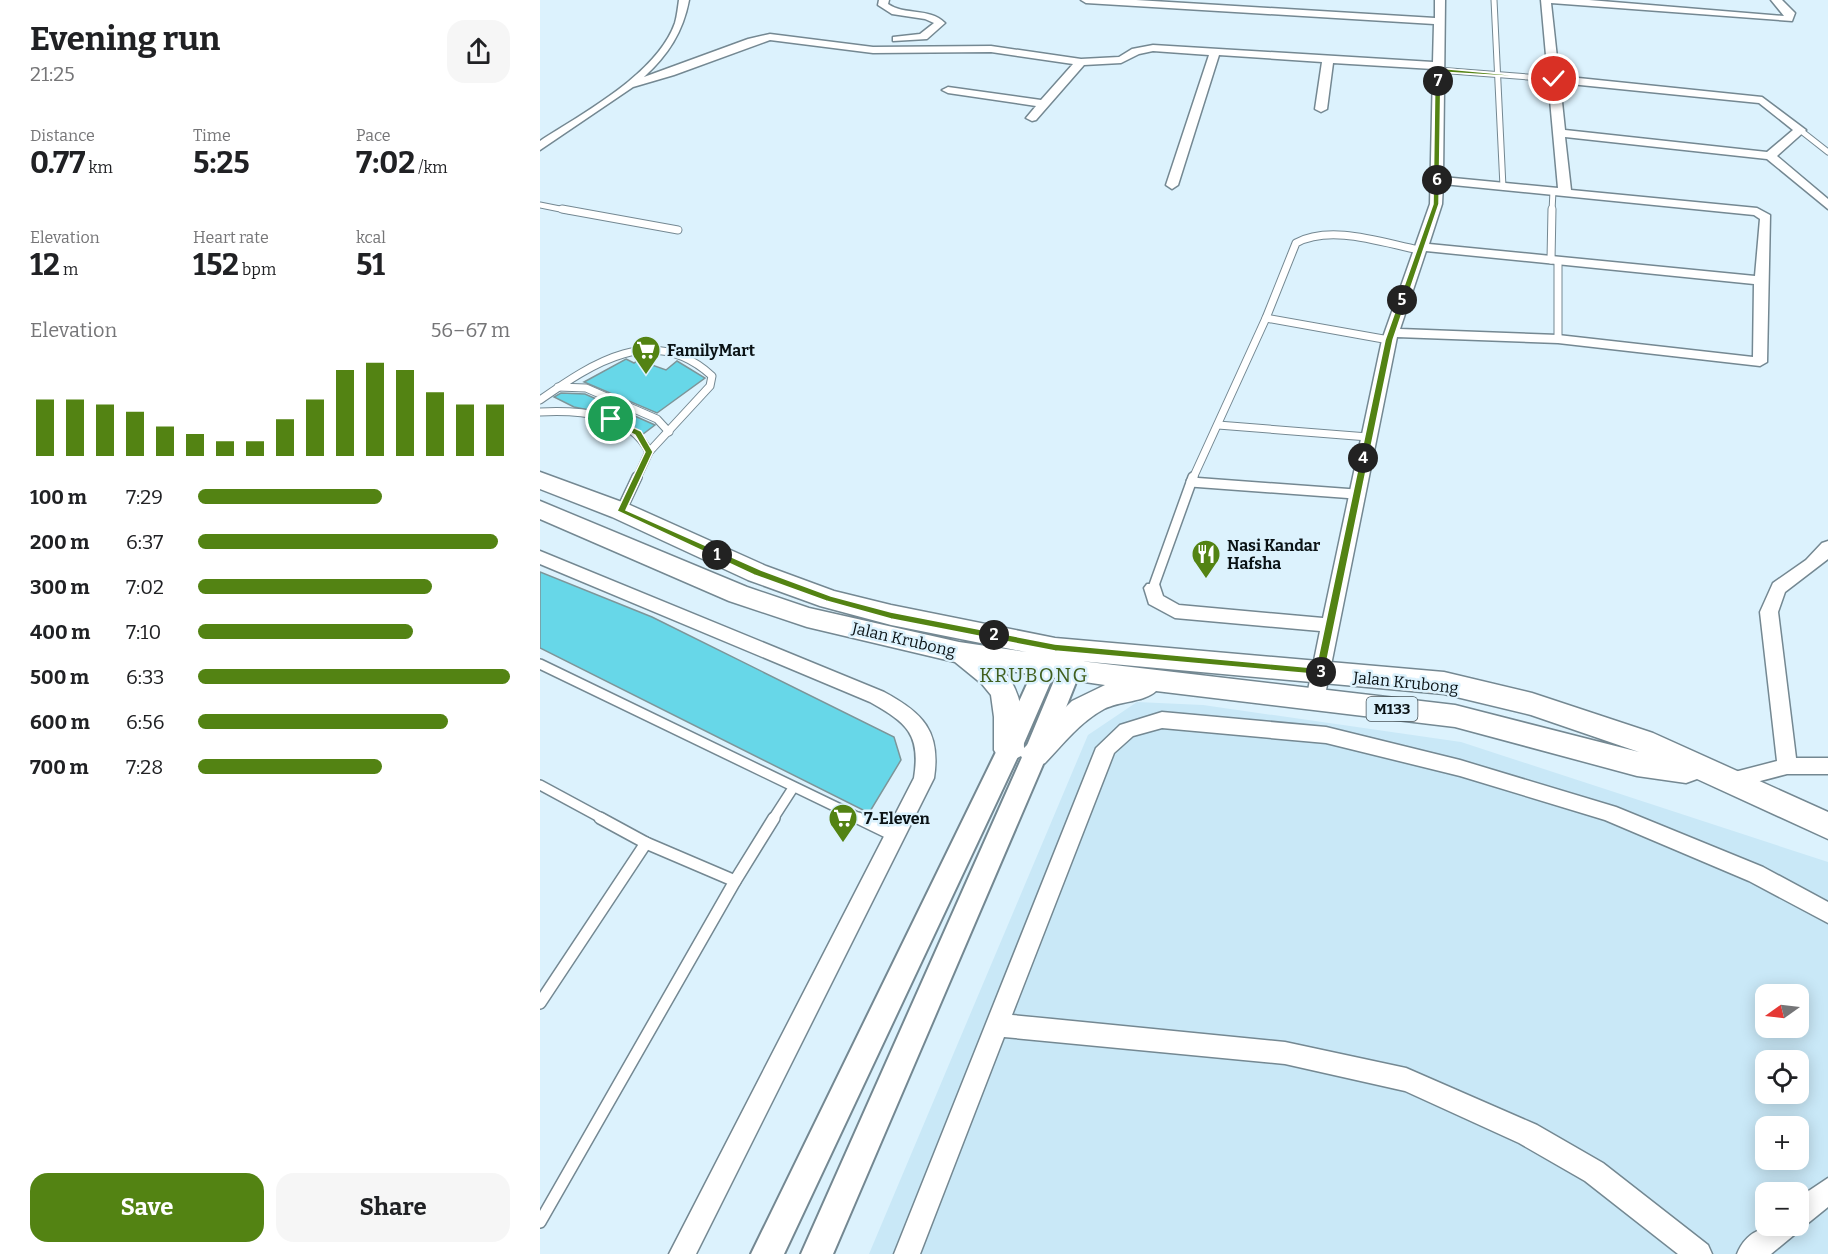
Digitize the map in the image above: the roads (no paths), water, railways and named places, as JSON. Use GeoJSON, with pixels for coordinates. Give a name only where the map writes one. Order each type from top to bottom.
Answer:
{"type":"FeatureCollection","features":[{"type":"Feature","properties":{"kind":"main road","name":"Jalan Krubong"},"geometry":{"type":"LineString","coordinates":[[540,480],[621,511],[757,573],[829,599],[1062,659],[1169,682],[1318,686]]}},
{"type":"Feature","properties":{"kind":"main road","name":"Jalan Krubong"},"geometry":{"type":"LineString","coordinates":[[540,509],[738,594],[807,617],[959,652],[1062,659],[1318,686],[1455,716],[1637,764],[1720,778],[1828,826]]}},
{"type":"Feature","properties":{"kind":"main road"},"geometry":{"type":"LineString","coordinates":[[959,652],[993,674],[1005,694],[1022,753],[1072,714],[1099,697],[1169,682]]}},
{"type":"Feature","properties":{"kind":"street"},"geometry":{"type":"LineString","coordinates":[[540,146],[631,84],[670,41],[680,22],[684,0]]}},
{"type":"Feature","properties":{"kind":"street"},"geometry":{"type":"LineString","coordinates":[[857,48],[892,39],[924,37],[940,23],[934,18],[890,10],[883,5],[884,0]]}},
{"type":"Feature","properties":{"kind":"street"},"geometry":{"type":"LineString","coordinates":[[1086,0],[1227,4],[1439,21]]}},
{"type":"Feature","properties":{"kind":"street"},"geometry":{"type":"LineString","coordinates":[[1332,14],[1335,0]]}},
{"type":"Feature","properties":{"kind":"street"},"geometry":{"type":"LineString","coordinates":[[1318,686],[1355,494],[1391,336],[1436,204],[1440,0]]}},
{"type":"Feature","properties":{"kind":"street"},"geometry":{"type":"LineString","coordinates":[[1546,0],[1559,133],[1559,192]]}},
{"type":"Feature","properties":{"kind":"street"},"geometry":{"type":"LineString","coordinates":[[1552,0],[1788,19],[1790,13],[1776,0]]}},
{"type":"Feature","properties":{"kind":"street"},"geometry":{"type":"LineString","coordinates":[[631,84],[670,73],[759,39],[782,37],[857,48],[900,51],[991,49],[1081,62],[1121,60],[1137,51],[1153,48],[1438,68]]}},
{"type":"Feature","properties":{"kind":"street"},"geometry":{"type":"LineString","coordinates":[[1172,185],[1215,52]]}},
{"type":"Feature","properties":{"kind":"street"},"geometry":{"type":"LineString","coordinates":[[1321,109],[1328,59]]}},
{"type":"Feature","properties":{"kind":"street"},"geometry":{"type":"LineString","coordinates":[[1032,117],[1081,62]]}},
{"type":"Feature","properties":{"kind":"street"},"geometry":{"type":"LineString","coordinates":[[1554,79],[1762,100],[1800,130],[1770,156]]}},
{"type":"Feature","properties":{"kind":"street"},"geometry":{"type":"LineString","coordinates":[[948,90],[1043,104]]}},
{"type":"Feature","properties":{"kind":"street"},"geometry":{"type":"LineString","coordinates":[[1559,133],[1770,156],[1828,206]]}},
{"type":"Feature","properties":{"kind":"street"},"geometry":{"type":"LineString","coordinates":[[1391,336],[1558,339],[1760,362],[1761,281],[1766,218],[1757,212],[1437,180]]}},
{"type":"Feature","properties":{"kind":"street"},"geometry":{"type":"LineString","coordinates":[[1420,249],[1761,281]]}},
{"type":"Feature","properties":{"kind":"street"},"geometry":{"type":"LineString","coordinates":[[1787,766],[1769,612],[1777,588],[1786,579],[1815,562],[1828,547]]}},
{"type":"Feature","properties":{"kind":"street"},"geometry":{"type":"LineString","coordinates":[[540,557],[877,697],[914,720],[924,736],[928,758],[924,778],[682,1254]]}},
{"type":"Feature","properties":{"kind":"street"},"geometry":{"type":"LineString","coordinates":[[1153,588],[1155,599],[1175,611],[1329,625]]}},
{"type":"Feature","properties":{"kind":"street"},"geometry":{"type":"LineString","coordinates":[[817,1254],[1062,659]]}},
{"type":"Feature","properties":{"kind":"street"},"geometry":{"type":"LineString","coordinates":[[908,1254],[1106,748],[1127,730],[1143,723],[1182,720],[1326,735],[1461,768],[1609,813],[1756,874],[1828,913]]}},
{"type":"Feature","properties":{"kind":"street"},"geometry":{"type":"LineString","coordinates":[[767,1254],[1022,753]]}},
{"type":"Feature","properties":{"kind":"street"},"geometry":{"type":"LineString","coordinates":[[1720,778],[1787,766],[1828,766]]}},
{"type":"Feature","properties":{"kind":"street"},"geometry":{"type":"LineString","coordinates":[[999,1025],[1285,1053],[1406,1080],[1528,1134],[1594,1172],[1699,1254]]}},
{"type":"Feature","properties":{"kind":"street"},"geometry":{"type":"LineString","coordinates":[[1809,1206],[1828,1191]]}},
{"type":"Feature","properties":{"kind":"street"},"geometry":{"type":"LineString","coordinates":[[1750,1254],[1772,1236]]}},
{"type":"Feature","properties":{"kind":"lane"},"geometry":{"type":"LineString","coordinates":[[1494,0],[1503,187]]}},
{"type":"Feature","properties":{"kind":"lane"},"geometry":{"type":"LineString","coordinates":[[1438,68],[1554,79]]}},
{"type":"Feature","properties":{"kind":"lane"},"geometry":{"type":"LineString","coordinates":[[1800,130],[1828,152]]}},
{"type":"Feature","properties":{"kind":"lane"},"geometry":{"type":"LineString","coordinates":[[1558,339],[1555,260],[1559,192]]}},
{"type":"Feature","properties":{"kind":"lane"},"geometry":{"type":"LineString","coordinates":[[540,205],[678,230]]}},
{"type":"Feature","properties":{"kind":"lane"},"geometry":{"type":"LineString","coordinates":[[1153,588],[1191,482],[1266,318],[1296,243],[1302,237],[1320,234],[1420,249]]}},
{"type":"Feature","properties":{"kind":"lane"},"geometry":{"type":"LineString","coordinates":[[1266,318],[1391,336]]}},
{"type":"Feature","properties":{"kind":"lane"},"geometry":{"type":"LineString","coordinates":[[540,400],[611,357],[641,351],[683,355],[701,364],[712,376],[710,386],[649,452],[621,511]]}},
{"type":"Feature","properties":{"kind":"lane"},"geometry":{"type":"LineString","coordinates":[[558,387],[586,388],[657,419],[669,432]]}},
{"type":"Feature","properties":{"kind":"lane"},"geometry":{"type":"LineString","coordinates":[[540,412],[578,413],[611,419],[638,433],[649,452]]}},
{"type":"Feature","properties":{"kind":"lane"},"geometry":{"type":"LineString","coordinates":[[1218,425],[1368,437]]}},
{"type":"Feature","properties":{"kind":"lane"},"geometry":{"type":"LineString","coordinates":[[1191,482],[1355,494]]}},
{"type":"Feature","properties":{"kind":"lane"},"geometry":{"type":"LineString","coordinates":[[540,664],[894,836]]}},
{"type":"Feature","properties":{"kind":"lane"},"geometry":{"type":"LineString","coordinates":[[540,785],[646,843],[735,881]]}},
{"type":"Feature","properties":{"kind":"lane"},"geometry":{"type":"LineString","coordinates":[[540,1222],[735,881],[793,788]]}},
{"type":"Feature","properties":{"kind":"lane"},"geometry":{"type":"LineString","coordinates":[[540,1003],[646,843]]}},
{"type":"Feature","properties":{"kind":"place","name":"FamilyMart"},"geometry":{"type":"Point","coordinates":[646,376]}},
{"type":"Feature","properties":{"kind":"place","name":"Nasi Kandar Hafsha"},"geometry":{"type":"Point","coordinates":[1206,580]}},
{"type":"Feature","properties":{"kind":"place","name":"7-Eleven"},"geometry":{"type":"Point","coordinates":[843,844]}},
{"type":"Feature","properties":{"kind":"district","name":"KRUBONG"},"geometry":{"type":"Point","coordinates":[1034,675]}}]}
